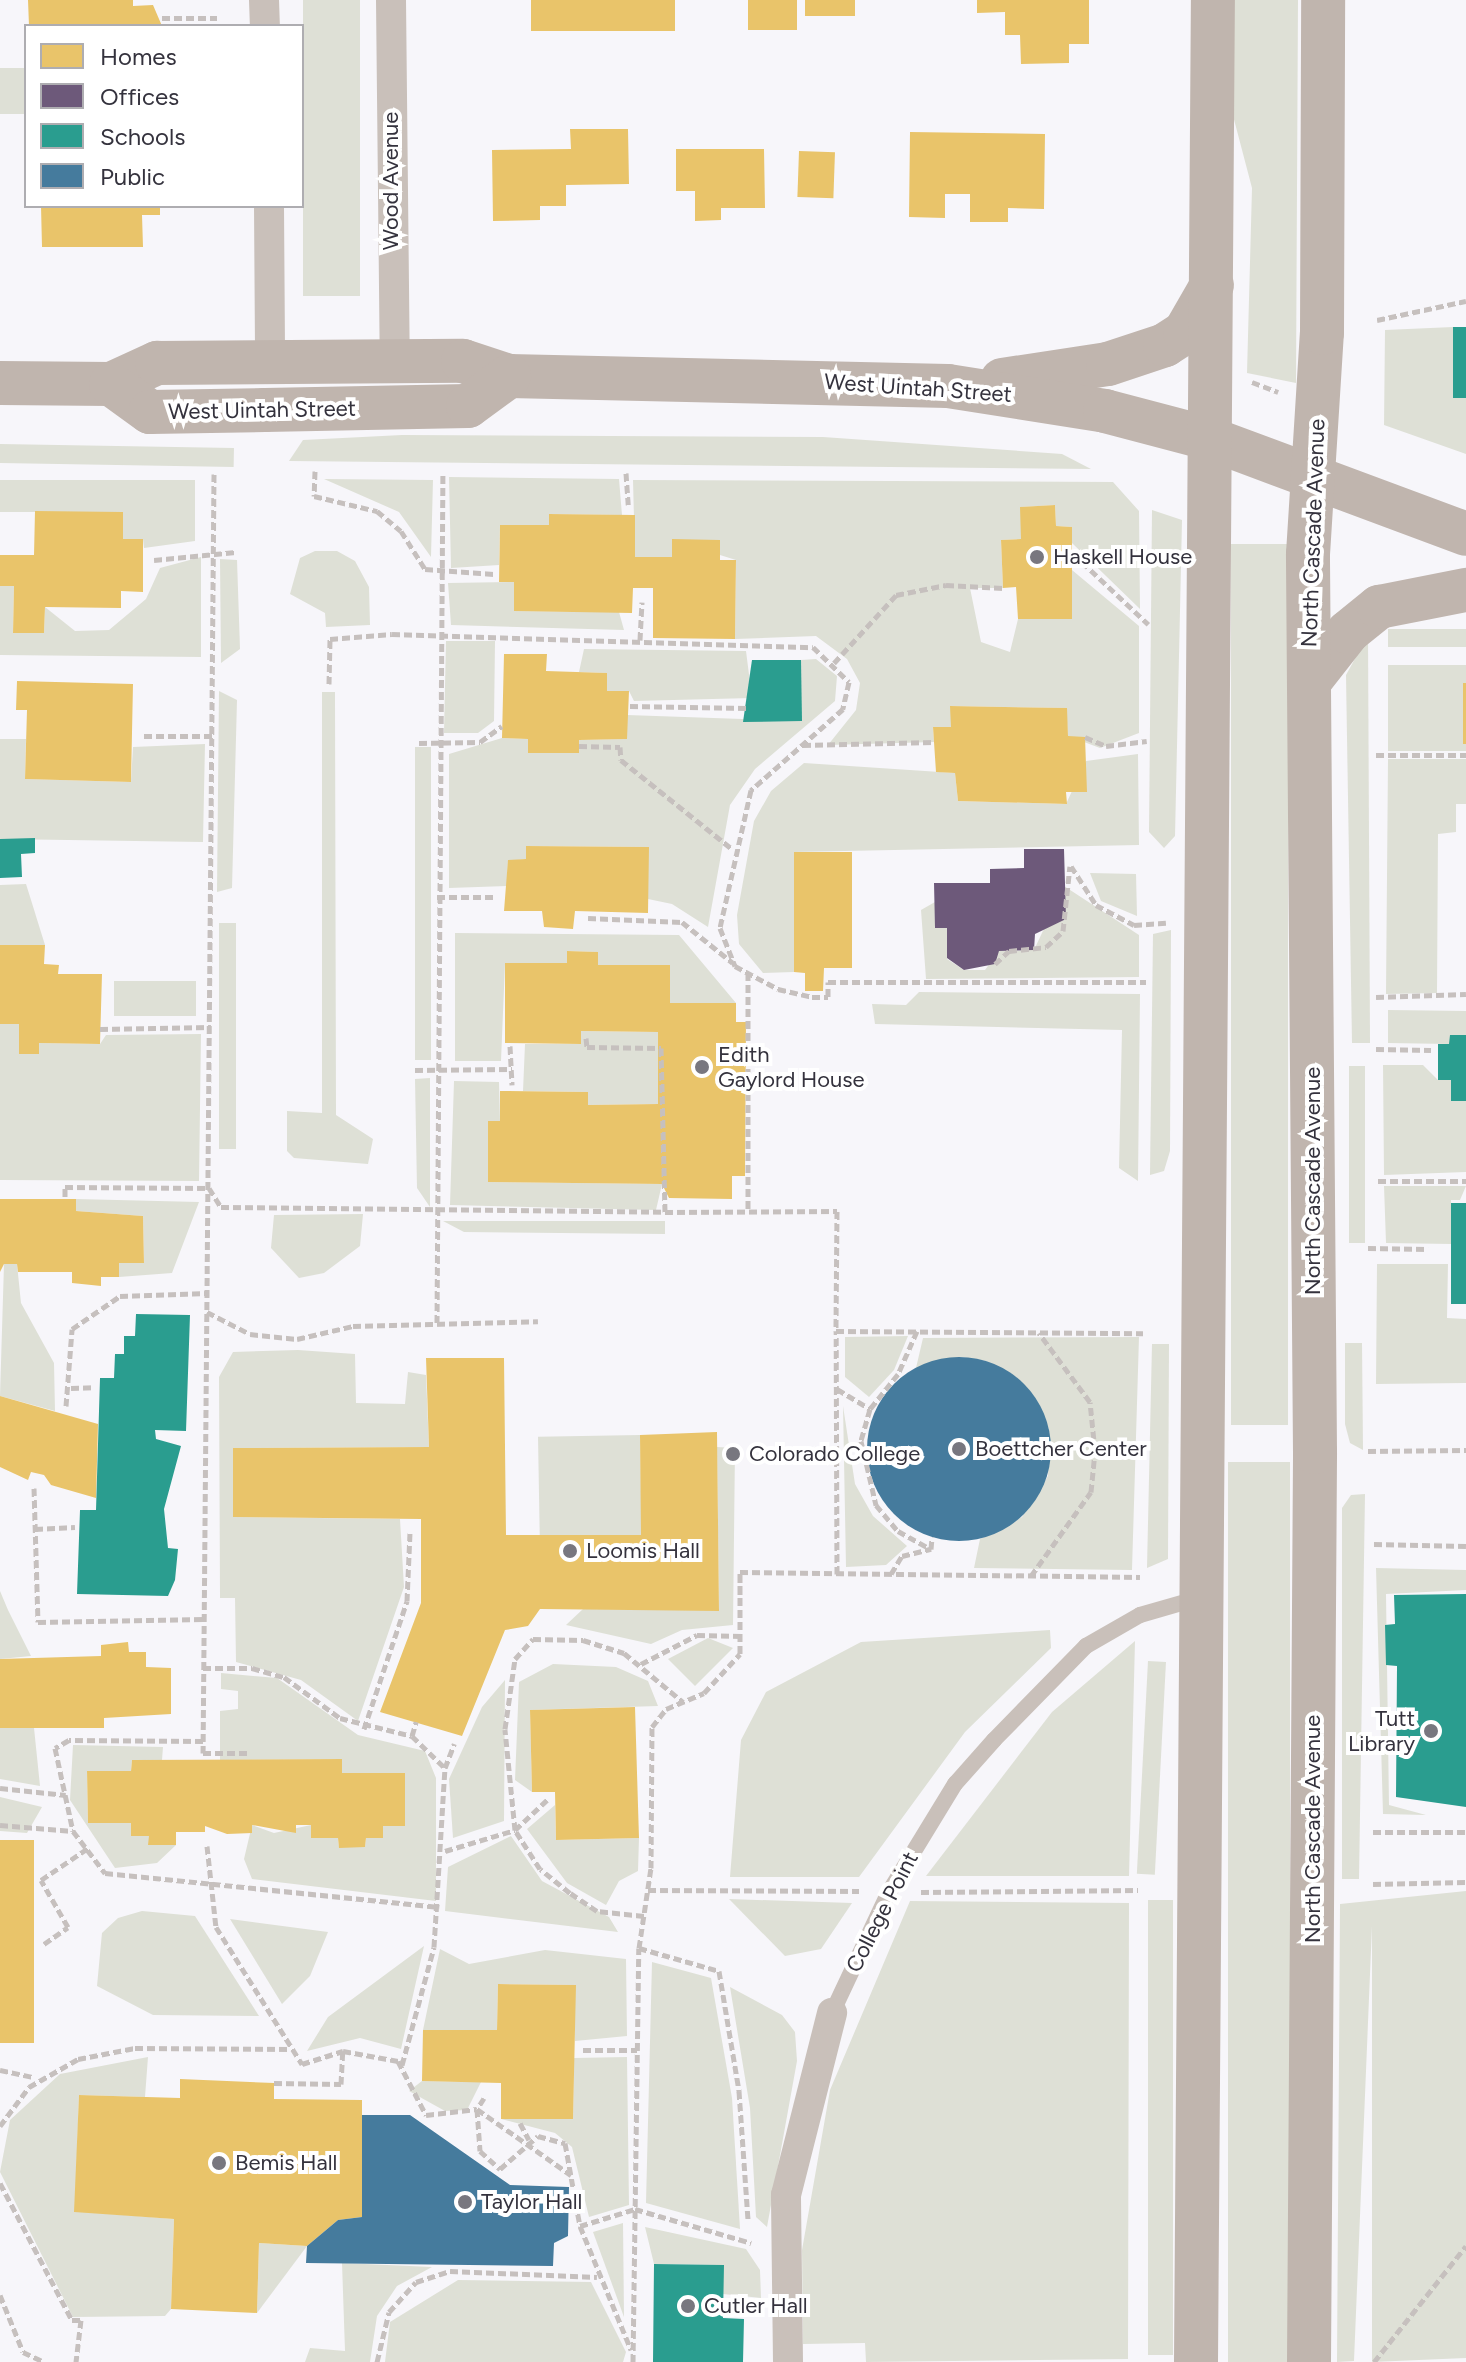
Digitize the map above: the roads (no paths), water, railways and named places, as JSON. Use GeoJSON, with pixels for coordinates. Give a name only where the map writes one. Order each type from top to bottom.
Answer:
{"type":"FeatureCollection","features":[{"type":"Feature","properties":{"kind":"main road"},"geometry":{"type":"LineString","coordinates":[[1196,2362],[1205,1597],[1201,1201],[1213,0]]}},
{"type":"Feature","properties":{"kind":"main road","name":"North Cascade Avenue"},"geometry":{"type":"LineString","coordinates":[[1309,2362],[1315,1452],[1309,682],[1323,0]]}},
{"type":"Feature","properties":{"kind":"main road"},"geometry":{"type":"LineString","coordinates":[[948,386],[1143,354],[1185,332],[1212,285]]}},
{"type":"Feature","properties":{"kind":"main road","name":"West Uintah Street"},"geometry":{"type":"LineString","coordinates":[[0,383],[111,384],[157,363],[463,361],[509,376],[948,386],[1105,411],[1211,439],[1315,475],[1466,534]]}},
{"type":"Feature","properties":{"kind":"main road","name":"West Uintah Street"},"geometry":{"type":"LineString","coordinates":[[111,384],[150,412],[296,410],[468,406],[509,376]]}},
{"type":"Feature","properties":{"kind":"main road"},"geometry":{"type":"LineString","coordinates":[[1309,682],[1348,632],[1379,607],[1466,590]]}},
{"type":"Feature","properties":{"kind":"street"},"geometry":{"type":"LineString","coordinates":[[264,0],[265,24]]}},
{"type":"Feature","properties":{"kind":"street","name":"Wood Avenue"},"geometry":{"type":"LineString","coordinates":[[391,0],[395,362]]}},
{"type":"Feature","properties":{"kind":"street"},"geometry":{"type":"LineString","coordinates":[[269,208],[270,362]]}},
{"type":"Feature","properties":{"kind":"street","name":"College Point"},"geometry":{"type":"LineString","coordinates":[[788,2362],[786,2195],[832,2013]]}},
{"type":"Feature","properties":{"kind":"lane","name":"College Point"},"geometry":{"type":"LineString","coordinates":[[832,2013],[889,1892],[955,1784],[1052,1676],[1140,1615],[1205,1597]]}},
{"type":"Feature","properties":{"kind":"place","name":"Haskell House"},"geometry":{"type":"Point","coordinates":[1037,557]}},
{"type":"Feature","properties":{"kind":"place","name":"Edith Gaylord House"},"geometry":{"type":"Point","coordinates":[702,1067]}},
{"type":"Feature","properties":{"kind":"place","name":"Boettcher Center"},"geometry":{"type":"Point","coordinates":[959,1449]}},
{"type":"Feature","properties":{"kind":"place","name":"Colorado College"},"geometry":{"type":"Point","coordinates":[733,1454]}},
{"type":"Feature","properties":{"kind":"place","name":"Loomis Hall"},"geometry":{"type":"Point","coordinates":[570,1551]}},
{"type":"Feature","properties":{"kind":"place","name":"Tutt Library"},"geometry":{"type":"Point","coordinates":[1431,1731]}},
{"type":"Feature","properties":{"kind":"place","name":"Bemis Hall"},"geometry":{"type":"Point","coordinates":[219,2163]}},
{"type":"Feature","properties":{"kind":"place","name":"Taylor Hall"},"geometry":{"type":"Point","coordinates":[465,2202]}},
{"type":"Feature","properties":{"kind":"place","name":"Cutler Hall"},"geometry":{"type":"Point","coordinates":[688,2306]}}]}
